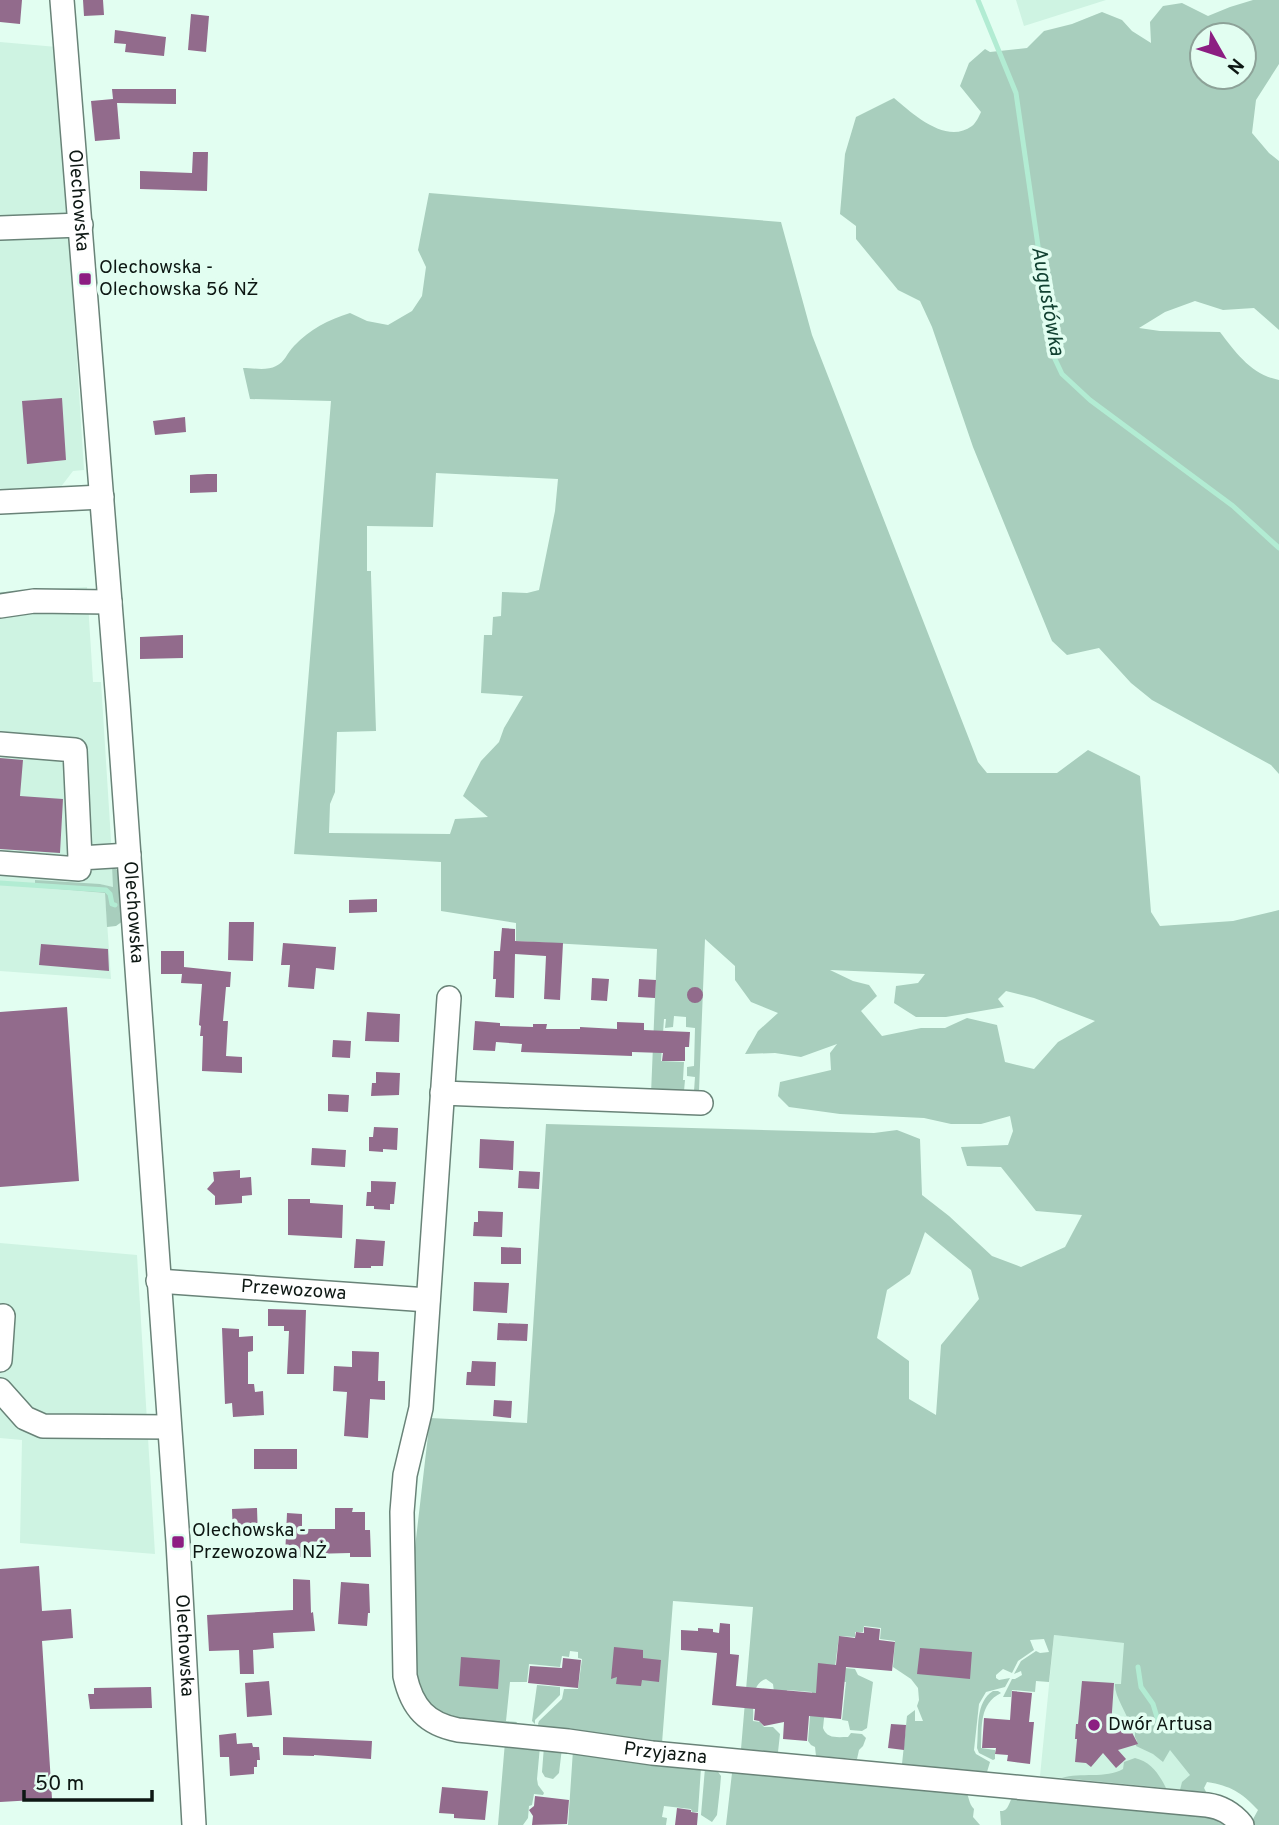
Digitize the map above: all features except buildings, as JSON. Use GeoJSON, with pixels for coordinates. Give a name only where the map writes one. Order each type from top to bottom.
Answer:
{"type":"FeatureCollection","features":[{"type":"Feature","properties":{"kind":"street","name":"Olechowska"},"geometry":{"type":"LineString","coordinates":[[62,0],[129,855],[178,1542],[194,1825]]}},
{"type":"Feature","properties":{"kind":"street"},"geometry":{"type":"LineString","coordinates":[[0,228],[81,225]]}},
{"type":"Feature","properties":{"kind":"street"},"geometry":{"type":"LineString","coordinates":[[0,502],[102,496]]}},
{"type":"Feature","properties":{"kind":"street"},"geometry":{"type":"LineString","coordinates":[[0,606],[34,601],[110,602]]}},
{"type":"Feature","properties":{"kind":"street"},"geometry":{"type":"LineString","coordinates":[[0,744],[75,750],[80,858],[79,869],[0,863]]}},
{"type":"Feature","properties":{"kind":"street"},"geometry":{"type":"LineString","coordinates":[[80,858],[129,855]]}},
{"type":"Feature","properties":{"kind":"street"},"geometry":{"type":"LineString","coordinates":[[428,1300],[449,998]]}},
{"type":"Feature","properties":{"kind":"street"},"geometry":{"type":"LineString","coordinates":[[442,1093],[701,1103]]}},
{"type":"Feature","properties":{"kind":"street","name":"Przewozowa"},"geometry":{"type":"LineString","coordinates":[[158,1281],[428,1300]]}},
{"type":"Feature","properties":{"kind":"street","name":"Przyjazna"},"geometry":{"type":"LineString","coordinates":[[428,1300],[421,1408],[405,1475],[401,1512],[405,1676],[408,1692],[415,1705],[434,1722],[458,1730],[652,1753],[1184,1802],[1223,1808],[1242,1825]]}},
{"type":"Feature","properties":{"kind":"street"},"geometry":{"type":"LineString","coordinates":[[0,1360],[2,1316]]}},
{"type":"Feature","properties":{"kind":"street"},"geometry":{"type":"LineString","coordinates":[[0,1390],[25,1418],[43,1426],[169,1427]]}},
{"type":"Feature","properties":{"kind":"shaded area"},"geometry":{"type":"Polygon","coordinates":[[[1016,0],[1106,0],[1024,26],[1016,0]]]}},
{"type":"Feature","properties":{"kind":"shaded area"},"geometry":{"type":"Polygon","coordinates":[[[1253,0],[1279,0],[1279,64],[1256,100],[1252,133],[1279,161],[1279,330],[1254,308],[1223,310],[1195,301],[1165,312],[1139,328],[1220,332],[1253,368],[1279,380],[1279,774],[1271,765],[1152,700],[1131,683],[1099,648],[1067,655],[1052,641],[973,447],[932,327],[920,301],[898,290],[856,239],[856,226],[840,214],[845,154],[856,117],[894,98],[930,125],[941,130],[962,131],[973,125],[981,112],[960,86],[969,63],[985,49],[990,52],[1027,48],[1044,31],[1102,12],[1122,20],[1132,31],[1151,43],[1150,22],[1163,6],[1182,3],[1208,16],[1253,0]]]}},
{"type":"Feature","properties":{"kind":"shaded area"},"geometry":{"type":"Polygon","coordinates":[[[0,42],[57,47],[84,470],[73,471],[60,488],[8,492],[0,491],[0,42]]]}},
{"type":"Feature","properties":{"kind":"shaded area"},"geometry":{"type":"Polygon","coordinates":[[[429,193],[781,222],[812,335],[978,762],[987,773],[1057,773],[1088,750],[1140,776],[1151,912],[1160,926],[1233,921],[1279,910],[1279,1825],[1253,1825],[1252,1821],[1258,1810],[1241,1794],[1229,1788],[1207,1782],[1204,1788],[1206,1792],[1180,1790],[1182,1782],[1190,1775],[1170,1750],[1163,1762],[1136,1746],[1135,1727],[1131,1727],[1115,1689],[1115,1684],[1121,1684],[1124,1643],[1054,1635],[1049,1682],[1036,1681],[1035,1692],[1012,1690],[1011,1697],[1003,1697],[1012,1679],[1022,1675],[1021,1671],[1014,1674],[1021,1661],[1036,1651],[1049,1652],[1044,1639],[1030,1640],[1034,1650],[1018,1661],[1012,1673],[1003,1669],[996,1675],[999,1680],[1010,1678],[1005,1687],[986,1692],[979,1704],[974,1750],[990,1762],[987,1772],[902,1764],[907,1716],[915,1710],[915,1721],[923,1721],[917,1706],[918,1688],[911,1679],[893,1667],[895,1641],[880,1639],[881,1628],[864,1626],[863,1632],[855,1632],[855,1637],[839,1636],[835,1667],[855,1669],[858,1675],[873,1682],[867,1728],[862,1731],[850,1730],[848,1721],[842,1720],[846,1682],[828,1680],[823,1728],[833,1737],[848,1737],[851,1733],[862,1734],[866,1738],[857,1759],[816,1756],[815,1747],[808,1741],[812,1692],[774,1692],[773,1684],[766,1679],[755,1691],[753,1721],[760,1722],[764,1727],[773,1727],[780,1734],[778,1752],[741,1749],[753,1607],[673,1601],[662,1743],[542,1734],[539,1721],[562,1699],[564,1689],[578,1689],[582,1659],[578,1658],[578,1652],[570,1651],[569,1657],[562,1656],[560,1667],[529,1664],[527,1682],[510,1682],[506,1721],[517,1722],[512,1731],[453,1723],[416,1695],[411,1582],[430,1418],[527,1423],[546,1124],[874,1133],[897,1130],[920,1139],[922,1195],[992,1256],[1021,1267],[1065,1247],[1082,1215],[1036,1211],[1001,1167],[967,1166],[961,1147],[1008,1145],[1013,1131],[1010,1116],[981,1124],[951,1124],[924,1118],[840,1114],[789,1107],[778,1096],[780,1082],[831,1070],[830,1053],[837,1044],[801,1057],[775,1053],[745,1054],[758,1031],[778,1013],[751,1002],[735,980],[735,966],[705,939],[699,1091],[694,1091],[695,1077],[687,1076],[687,1067],[694,1066],[695,1028],[686,1027],[686,1017],[674,1016],[673,1027],[665,1028],[664,1019],[661,1061],[684,1062],[684,1091],[663,1090],[659,1095],[651,1094],[657,949],[516,941],[516,923],[441,911],[441,862],[294,854],[331,401],[250,399],[243,368],[264,369],[276,366],[313,330],[350,313],[367,321],[388,325],[412,311],[422,296],[426,267],[418,250],[429,193]],[[436,473],[433,527],[367,526],[376,731],[337,732],[335,792],[330,804],[329,833],[450,834],[455,819],[488,817],[463,796],[481,761],[499,742],[523,696],[481,693],[484,635],[492,635],[493,617],[501,616],[502,592],[527,593],[539,590],[555,511],[558,479],[436,473]],[[830,970],[869,985],[877,996],[861,1011],[882,1036],[921,1028],[945,1028],[967,1018],[997,1025],[1005,1062],[1034,1069],[1058,1042],[1095,1021],[1034,998],[1006,991],[998,999],[1004,1007],[946,1017],[916,1017],[894,1003],[896,986],[918,983],[925,974],[830,970]],[[925,1232],[910,1274],[887,1290],[877,1338],[909,1361],[909,1399],[936,1415],[941,1345],[979,1299],[971,1270],[925,1232]]]}},
{"type":"Feature","properties":{"kind":"shaded area"},"geometry":{"type":"Polygon","coordinates":[[[87,587],[93,682],[101,682],[114,888],[100,884],[35,887],[105,893],[111,979],[0,971],[0,592],[87,587]]]}},
{"type":"Feature","properties":{"kind":"shaded area"},"geometry":{"type":"Polygon","coordinates":[[[112,865],[121,874],[123,921],[116,926],[107,927],[105,893],[35,887],[35,880],[113,887],[112,865]]]}},
{"type":"Feature","properties":{"kind":"shaded area"},"geometry":{"type":"Polygon","coordinates":[[[0,1243],[137,1255],[155,1554],[20,1543],[22,1440],[0,1438],[0,1243]]]}},
{"type":"Feature","properties":{"kind":"shaded area"},"geometry":{"type":"Polygon","coordinates":[[[1054,1635],[1136,1644],[1206,1792],[1040,1776],[1054,1635]]]}},
{"type":"Feature","properties":{"kind":"shaded area"},"geometry":{"type":"Polygon","coordinates":[[[537,1685],[560,1687],[560,1695],[535,1720],[535,1724],[532,1721],[537,1685]]]}},
{"type":"Feature","properties":{"kind":"shaded area"},"geometry":{"type":"Polygon","coordinates":[[[993,1691],[1001,1693],[985,1709],[981,1748],[995,1750],[993,1760],[979,1753],[977,1748],[981,1709],[987,1696],[993,1691]]]}},
{"type":"Feature","properties":{"kind":"shaded area"},"geometry":{"type":"Polygon","coordinates":[[[505,1742],[540,1746],[537,1779],[544,1793],[534,1794],[528,1818],[523,1825],[498,1825],[505,1742]]]}},
{"type":"Feature","properties":{"kind":"shaded area"},"geometry":{"type":"Polygon","coordinates":[[[544,1746],[562,1748],[559,1773],[553,1779],[545,1777],[542,1772],[544,1746]]]}},
{"type":"Feature","properties":{"kind":"shaded area"},"geometry":{"type":"Polygon","coordinates":[[[573,1750],[701,1768],[698,1812],[664,1806],[662,1817],[667,1818],[666,1825],[568,1825],[573,1750]]]}},
{"type":"Feature","properties":{"kind":"shaded area"},"geometry":{"type":"Polygon","coordinates":[[[1135,1758],[1154,1769],[1166,1788],[1062,1778],[1116,1772],[1123,1769],[1124,1762],[1135,1758]]]}},
{"type":"Feature","properties":{"kind":"shaded area"},"geometry":{"type":"Polygon","coordinates":[[[705,1768],[716,1769],[721,1776],[717,1815],[712,1822],[701,1815],[705,1768]]]}},
{"type":"Feature","properties":{"kind":"shaded area"},"geometry":{"type":"Polygon","coordinates":[[[732,1773],[893,1783],[965,1791],[974,1809],[973,1817],[980,1825],[726,1825],[732,1773]]]}},
{"type":"Feature","properties":{"kind":"shaded area"},"geometry":{"type":"Polygon","coordinates":[[[1015,1795],[1222,1817],[1232,1825],[1001,1825],[1000,1811],[1006,1810],[1015,1795]]]}},
{"type":"Feature","properties":{"kind":"waterway","name":"Augustówka"},"geometry":{"type":"LineString","coordinates":[[978,0],[1016,93],[1054,357],[1062,374],[1090,400],[1233,506],[1279,548]]}},
{"type":"Feature","properties":{"kind":"waterway"},"geometry":{"type":"LineString","coordinates":[[0,883],[106,890],[115,905]]}},
{"type":"Feature","properties":{"kind":"waterway"},"geometry":{"type":"LineString","coordinates":[[1138,1667],[1141,1687],[1153,1704],[1160,1727]]}},
{"type":"Feature","properties":{"kind":"place","name":"Olechowska - Olechowska 56 NŻ"},"geometry":{"type":"Point","coordinates":[85,279]}},
{"type":"Feature","properties":{"kind":"place","name":"Olechowska - Przewozowa NŻ"},"geometry":{"type":"Point","coordinates":[178,1542]}},
{"type":"Feature","properties":{"kind":"place","name":"Dwór Artusa"},"geometry":{"type":"Point","coordinates":[1094,1725]}}]}
